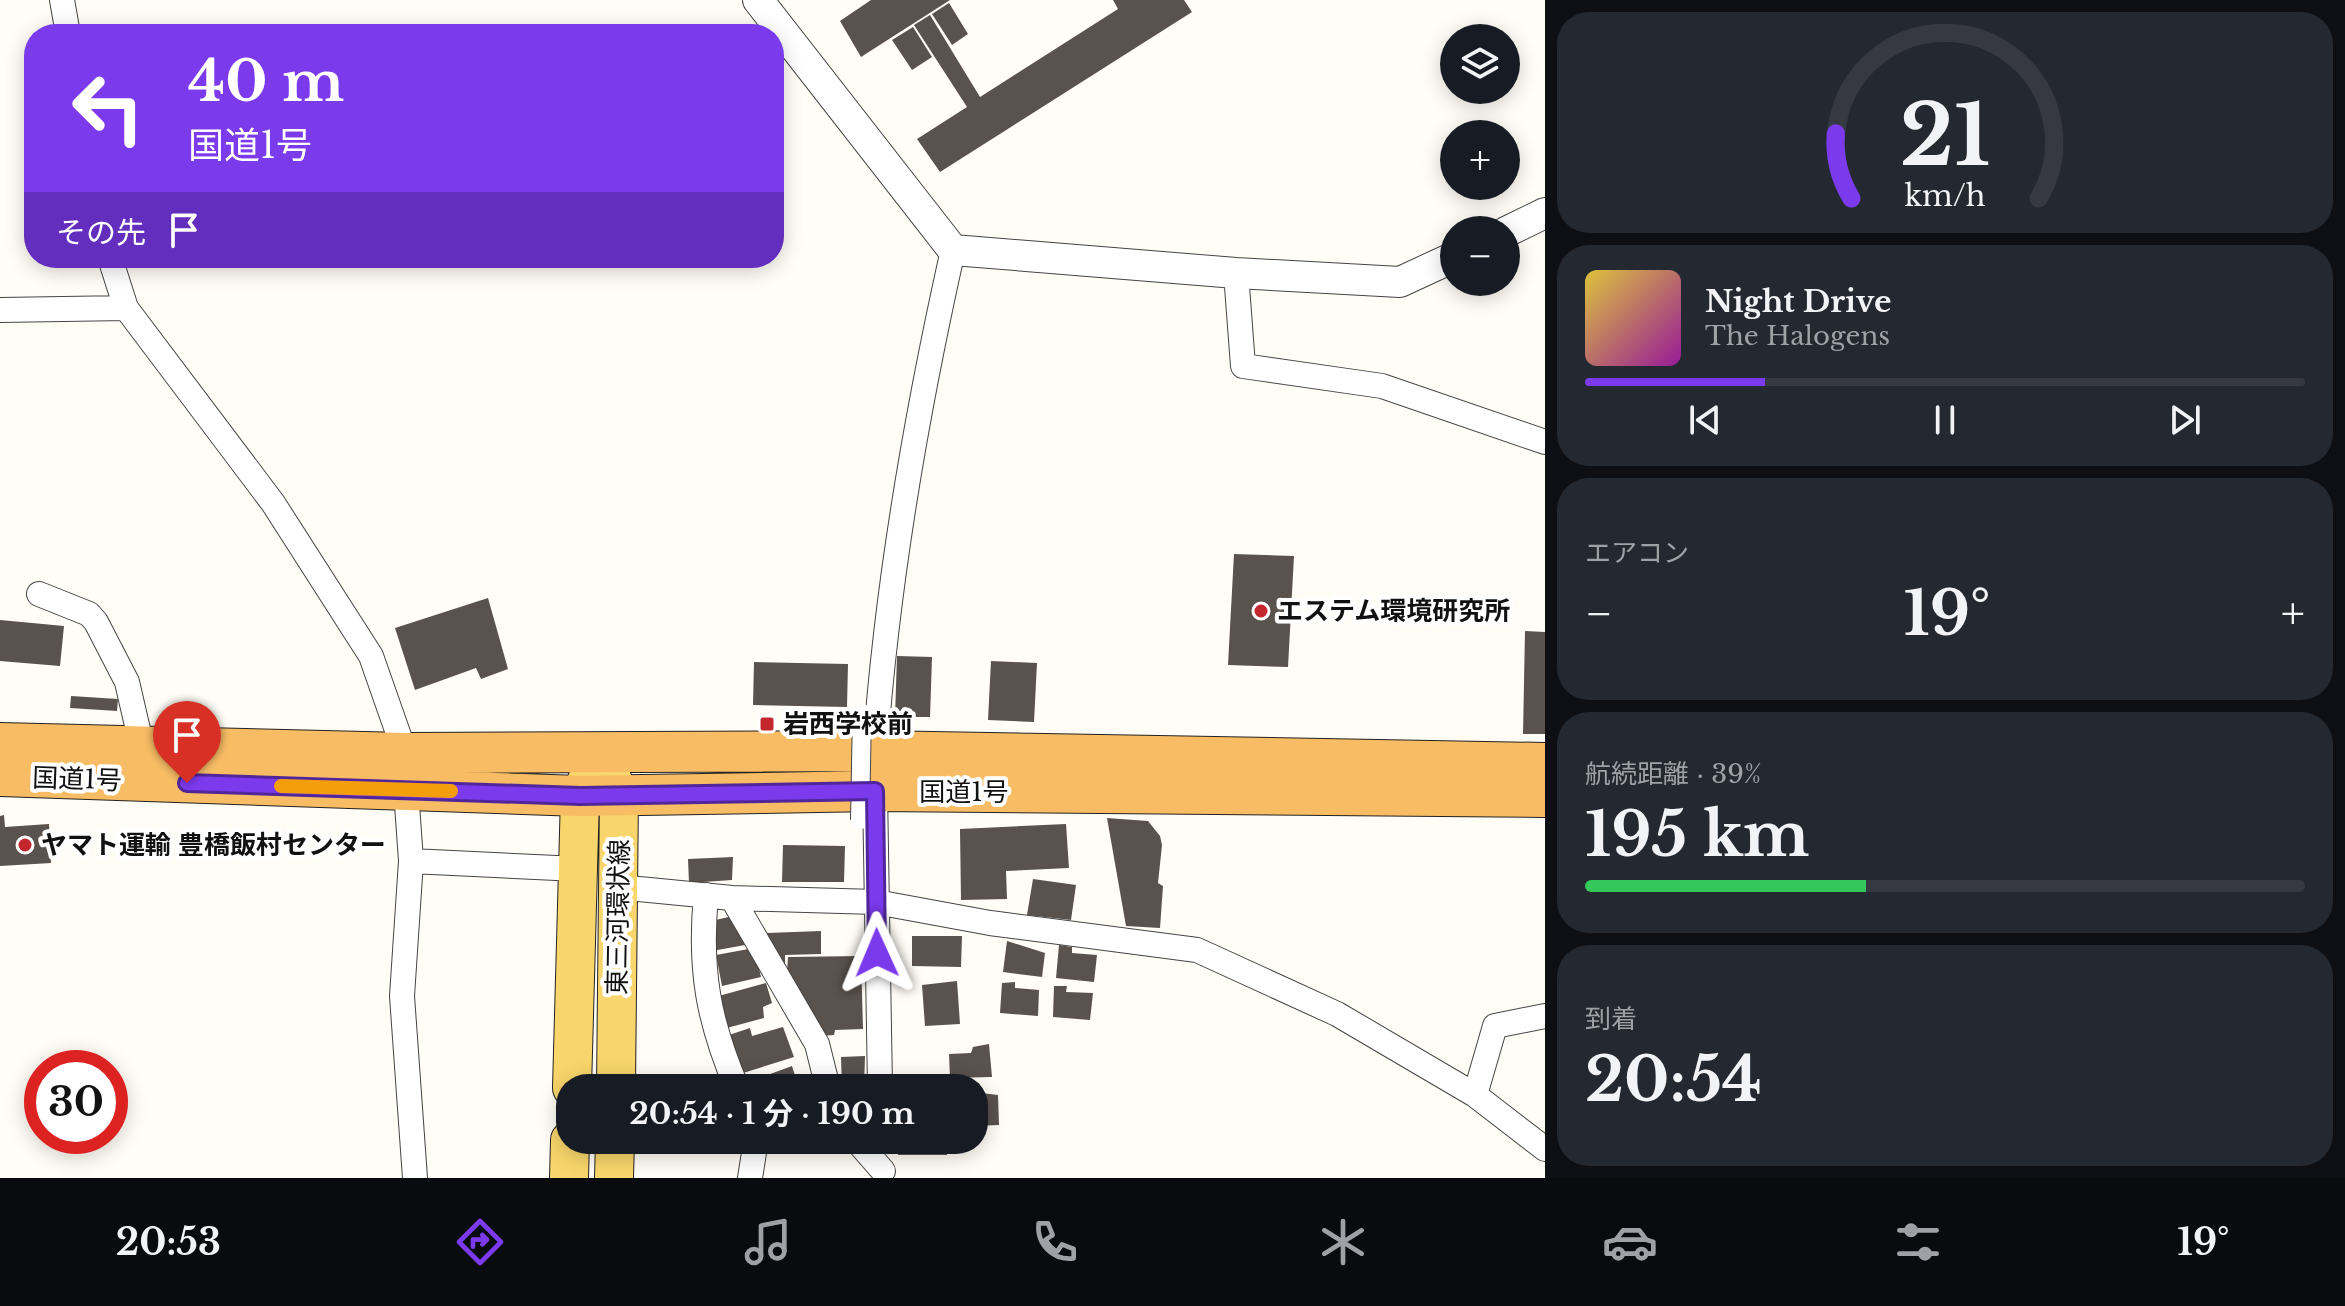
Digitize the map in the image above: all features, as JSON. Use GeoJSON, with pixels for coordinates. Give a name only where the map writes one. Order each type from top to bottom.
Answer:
{"type":"FeatureCollection","features":[{"type":"Feature","properties":{"kind":"highway","name":"国道1号"},"geometry":{"type":"LineString","coordinates":[[0,743],[142,747],[406,772],[580,796],[619,794],[868,806],[1545,797]]}},
{"type":"Feature","properties":{"kind":"highway","name":"国道1号"},"geometry":{"type":"LineString","coordinates":[[0,776],[406,772],[600,753],[875,751],[1545,763]]}},
{"type":"Feature","properties":{"kind":"main road","name":"東三河環状線"},"geometry":{"type":"LineString","coordinates":[[600,753],[619,794],[616,1074]]}},
{"type":"Feature","properties":{"kind":"main road","name":"東三河環状線"},"geometry":{"type":"LineString","coordinates":[[572,1074],[580,796],[600,753]]}},
{"type":"Feature","properties":{"kind":"main road"},"geometry":{"type":"LineString","coordinates":[[569,1178],[570,1154]]}},
{"type":"Feature","properties":{"kind":"main road"},"geometry":{"type":"LineString","coordinates":[[614,1178],[615,1154]]}},
{"type":"Feature","properties":{"kind":"street"},"geometry":{"type":"LineString","coordinates":[[62,0],[66,24]]}},
{"type":"Feature","properties":{"kind":"street"},"geometry":{"type":"LineString","coordinates":[[758,0],[777,24]]}},
{"type":"Feature","properties":{"kind":"street"},"geometry":{"type":"LineString","coordinates":[[784,33],[953,250],[1236,273],[1400,282],[1440,263]]}},
{"type":"Feature","properties":{"kind":"street"},"geometry":{"type":"LineString","coordinates":[[1520,225],[1545,213]]}},
{"type":"Feature","properties":{"kind":"street"},"geometry":{"type":"LineString","coordinates":[[875,751],[885,624],[928,362],[953,250]]}},
{"type":"Feature","properties":{"kind":"street"},"geometry":{"type":"LineString","coordinates":[[113,268],[126,308],[273,503],[371,656],[406,772],[411,861],[402,996],[415,1178]]}},
{"type":"Feature","properties":{"kind":"street"},"geometry":{"type":"LineString","coordinates":[[1236,273],[1243,366],[1382,386],[1545,442]]}},
{"type":"Feature","properties":{"kind":"street"},"geometry":{"type":"LineString","coordinates":[[0,310],[126,308]]}},
{"type":"Feature","properties":{"kind":"street"},"geometry":{"type":"LineString","coordinates":[[39,594],[89,614],[96,622],[127,682],[142,747]]}},
{"type":"Feature","properties":{"kind":"street"},"geometry":{"type":"LineString","coordinates":[[862,713],[876,902],[880,1074]]}},
{"type":"Feature","properties":{"kind":"street"},"geometry":{"type":"LineString","coordinates":[[411,861],[578,869]]}},
{"type":"Feature","properties":{"kind":"street"},"geometry":{"type":"LineString","coordinates":[[618,887],[732,898],[876,902],[990,923],[1197,950],[1337,1014],[1475,1095],[1545,1149]]}},
{"type":"Feature","properties":{"kind":"street"},"geometry":{"type":"LineString","coordinates":[[706,895],[702,937],[706,989],[717,1042],[731,1074]]}},
{"type":"Feature","properties":{"kind":"street"},"geometry":{"type":"LineString","coordinates":[[732,898],[817,1044],[824,1074]]}},
{"type":"Feature","properties":{"kind":"street"},"geometry":{"type":"LineString","coordinates":[[1475,1095],[1495,1026],[1545,1016]]}},
{"type":"Feature","properties":{"kind":"street"},"geometry":{"type":"LineString","coordinates":[[750,1178],[754,1154]]}},
{"type":"Feature","properties":{"kind":"street"},"geometry":{"type":"LineString","coordinates":[[867,1154],[883,1174]]}},
{"type":"Feature","properties":{"kind":"street"},"geometry":{"type":"LineString","coordinates":[[882,1154],[883,1174]]}},
{"type":"Feature","properties":{"kind":"building"},"geometry":{"type":"Polygon","coordinates":[[[871,0],[950,0],[861,57],[840,21],[871,0]]]}},
{"type":"Feature","properties":{"kind":"building"},"geometry":{"type":"Polygon","coordinates":[[[1113,0],[1184,0],[1192,12],[940,172],[917,139],[967,107],[914,25],[930,15],[980,97],[1118,9],[1113,0]]]}},
{"type":"Feature","properties":{"kind":"building"},"geometry":{"type":"Polygon","coordinates":[[[949,3],[968,34],[952,45],[932,14],[949,3]]]}},
{"type":"Feature","properties":{"kind":"building"},"geometry":{"type":"Polygon","coordinates":[[[913,27],[932,57],[912,70],[892,40],[913,27]]]}},
{"type":"Feature","properties":{"kind":"building","name":"エステム環境研究所"},"geometry":{"type":"Polygon","coordinates":[[[1234,554],[1294,556],[1288,667],[1228,665],[1234,554]]]}},
{"type":"Feature","properties":{"kind":"building"},"geometry":{"type":"Polygon","coordinates":[[[488,598],[508,669],[481,679],[476,668],[415,690],[395,628],[488,598]]]}},
{"type":"Feature","properties":{"kind":"building"},"geometry":{"type":"Polygon","coordinates":[[[0,620],[64,626],[60,666],[0,661],[0,620]]]}},
{"type":"Feature","properties":{"kind":"building"},"geometry":{"type":"Polygon","coordinates":[[[1525,631],[1545,632],[1545,734],[1523,734],[1525,631]]]}},
{"type":"Feature","properties":{"kind":"building"},"geometry":{"type":"Polygon","coordinates":[[[897,656],[932,657],[930,717],[895,717],[897,656]]]}},
{"type":"Feature","properties":{"kind":"building"},"geometry":{"type":"Polygon","coordinates":[[[991,661],[1037,663],[1034,722],[988,720],[991,661]]]}},
{"type":"Feature","properties":{"kind":"building"},"geometry":{"type":"Polygon","coordinates":[[[754,662],[848,664],[847,707],[753,705],[754,662]]]}},
{"type":"Feature","properties":{"kind":"building"},"geometry":{"type":"Polygon","coordinates":[[[71,696],[118,699],[117,711],[70,708],[71,696]]]}},
{"type":"Feature","properties":{"kind":"building","name":"ヤマト運輸 豊橋飯村センター"},"geometry":{"type":"Polygon","coordinates":[[[4,815],[5,827],[49,824],[51,863],[0,866],[0,816],[4,815]]]}},
{"type":"Feature","properties":{"kind":"building"},"geometry":{"type":"Polygon","coordinates":[[[1107,818],[1148,821],[1160,836],[1158,883],[1163,886],[1160,928],[1126,926],[1107,818]]]}},
{"type":"Feature","properties":{"kind":"building"},"geometry":{"type":"Polygon","coordinates":[[[1066,824],[1069,868],[1006,871],[1007,899],[961,900],[960,829],[1066,824]]]}},
{"type":"Feature","properties":{"kind":"building"},"geometry":{"type":"Polygon","coordinates":[[[783,845],[845,846],[844,882],[782,882],[783,845]]]}},
{"type":"Feature","properties":{"kind":"building"},"geometry":{"type":"Polygon","coordinates":[[[733,857],[732,880],[689,883],[688,859],[733,857]]]}},
{"type":"Feature","properties":{"kind":"building"},"geometry":{"type":"Polygon","coordinates":[[[1033,879],[1076,885],[1071,920],[1027,915],[1033,879]]]}},
{"type":"Feature","properties":{"kind":"building"},"geometry":{"type":"Polygon","coordinates":[[[733,916],[741,926],[745,945],[712,951],[711,921],[733,916]]]}},
{"type":"Feature","properties":{"kind":"building"},"geometry":{"type":"Polygon","coordinates":[[[821,931],[821,954],[785,955],[785,967],[765,936],[767,933],[821,931]]]}},
{"type":"Feature","properties":{"kind":"building"},"geometry":{"type":"Polygon","coordinates":[[[912,936],[962,936],[961,967],[912,966],[912,936]]]}},
{"type":"Feature","properties":{"kind":"building"},"geometry":{"type":"Polygon","coordinates":[[[1007,941],[1045,953],[1042,977],[1003,972],[1007,941]]]}},
{"type":"Feature","properties":{"kind":"building"},"geometry":{"type":"Polygon","coordinates":[[[1059,945],[1072,947],[1072,953],[1097,955],[1094,982],[1056,978],[1059,945]]]}},
{"type":"Feature","properties":{"kind":"building"},"geometry":{"type":"Polygon","coordinates":[[[754,948],[761,977],[722,986],[716,955],[754,948]]]}},
{"type":"Feature","properties":{"kind":"building"},"geometry":{"type":"Polygon","coordinates":[[[861,956],[863,1029],[835,1030],[834,1035],[821,1036],[787,972],[788,957],[861,956]]]}},
{"type":"Feature","properties":{"kind":"building"},"geometry":{"type":"Polygon","coordinates":[[[957,981],[960,1024],[925,1026],[922,985],[957,981]]]}},
{"type":"Feature","properties":{"kind":"building"},"geometry":{"type":"Polygon","coordinates":[[[1015,982],[1015,988],[1039,990],[1038,1016],[1000,1013],[1002,983],[1015,982]]]}},
{"type":"Feature","properties":{"kind":"building"},"geometry":{"type":"Polygon","coordinates":[[[766,983],[772,1003],[763,1007],[764,1018],[723,1029],[715,997],[766,983]]]}},
{"type":"Feature","properties":{"kind":"building"},"geometry":{"type":"Polygon","coordinates":[[[1054,986],[1067,986],[1066,992],[1093,993],[1090,1020],[1053,1017],[1054,986]]]}},
{"type":"Feature","properties":{"kind":"building"},"geometry":{"type":"Polygon","coordinates":[[[783,1027],[794,1057],[740,1074],[726,1036],[750,1028],[752,1036],[783,1027]]]}},
{"type":"Feature","properties":{"kind":"building"},"geometry":{"type":"Polygon","coordinates":[[[989,1044],[992,1077],[988,1077],[988,1074],[950,1074],[949,1054],[971,1053],[973,1047],[989,1044]]]}},
{"type":"Feature","properties":{"kind":"building"},"geometry":{"type":"Polygon","coordinates":[[[865,1056],[864,1074],[842,1074],[841,1057],[865,1056]]]}},
{"type":"Feature","properties":{"kind":"building"},"geometry":{"type":"Polygon","coordinates":[[[792,1066],[795,1074],[770,1074],[792,1066]]]}},
{"type":"Feature","properties":{"kind":"building"},"geometry":{"type":"Polygon","coordinates":[[[988,1094],[998,1095],[999,1125],[988,1125],[988,1094]]]}},
{"type":"Feature","properties":{"kind":"building"},"geometry":{"type":"Polygon","coordinates":[[[898,1154],[947,1155],[898,1155],[898,1154]]]}},
{"type":"Feature","properties":{"kind":"slow traffic"},"geometry":{"type":"LineString","coordinates":[[281,786],[451,791]]}},
{"type":"Feature","properties":{"kind":"place","name":"エステム環境研究所"},"geometry":{"type":"Point","coordinates":[1261,611]}},
{"type":"Feature","properties":{"kind":"place","name":"岩西学校前"},"geometry":{"type":"Point","coordinates":[767,724]}},
{"type":"Feature","properties":{"kind":"place","name":"ヤマト運輸 豊橋飯村センター"},"geometry":{"type":"Point","coordinates":[25,845]}},
{"type":"Feature","properties":{"kind":"route"},"geometry":{"type":"LineString","coordinates":[[187,783],[580,796],[875,791],[877,953]]}}]}
